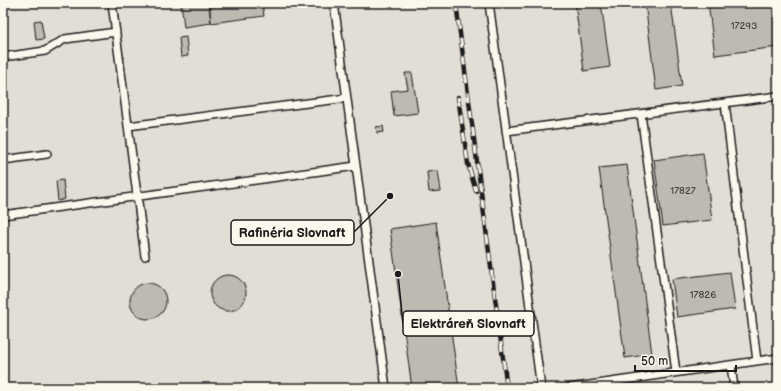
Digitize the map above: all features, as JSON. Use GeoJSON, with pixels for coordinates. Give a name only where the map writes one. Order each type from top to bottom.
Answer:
{"type":"FeatureCollection","features":[{"type":"Feature","properties":{"kind":"lane"},"geometry":{"type":"LineString","coordinates":[[112,3],[145,256]]}},
{"type":"Feature","properties":{"kind":"lane"},"geometry":{"type":"LineString","coordinates":[[334,3],[386,388]]}},
{"type":"Feature","properties":{"kind":"lane"},"geometry":{"type":"LineString","coordinates":[[489,3],[541,388]]}},
{"type":"Feature","properties":{"kind":"lane"},"geometry":{"type":"LineString","coordinates":[[3,57],[45,51],[65,38],[116,32]]}},
{"type":"Feature","properties":{"kind":"lane"},"geometry":{"type":"LineString","coordinates":[[506,131],[778,96]]}},
{"type":"Feature","properties":{"kind":"lane"},"geometry":{"type":"LineString","coordinates":[[128,126],[347,98]]}},
{"type":"Feature","properties":{"kind":"lane"},"geometry":{"type":"LineString","coordinates":[[724,103],[757,361]]}},
{"type":"Feature","properties":{"kind":"lane"},"geometry":{"type":"LineString","coordinates":[[641,114],[676,372]]}},
{"type":"Feature","properties":{"kind":"lane"},"geometry":{"type":"LineString","coordinates":[[3,160],[47,154]]}},
{"type":"Feature","properties":{"kind":"lane"},"geometry":{"type":"LineString","coordinates":[[3,215],[356,166]]}},
{"type":"Feature","properties":{"kind":"lane"},"geometry":{"type":"LineString","coordinates":[[568,388],[778,358]]}},
{"type":"Feature","properties":{"kind":"lane"},"geometry":{"type":"LineString","coordinates":[[731,365],[734,388]]}},
{"type":"Feature","properties":{"kind":"shaded area"},"geometry":{"type":"Polygon","coordinates":[[[3,3],[778,3],[778,388],[3,388],[3,3]]]}},
{"type":"Feature","properties":{"kind":"building"},"geometry":{"type":"Polygon","coordinates":[[[181,3],[209,3],[211,23],[184,27],[181,3]]]}},
{"type":"Feature","properties":{"kind":"building"},"geometry":{"type":"Polygon","coordinates":[[[209,3],[262,3],[264,16],[211,23],[209,3]]]}},
{"type":"Feature","properties":{"kind":"building"},"geometry":{"type":"Polygon","coordinates":[[[575,3],[601,3],[610,67],[584,71],[575,3]]]}},
{"type":"Feature","properties":{"kind":"building"},"geometry":{"type":"Polygon","coordinates":[[[645,3],[671,3],[682,86],[656,90],[645,3]]]}},
{"type":"Feature","properties":{"kind":"building"},"geometry":{"type":"Polygon","coordinates":[[[708,3],[778,3],[778,47],[715,55],[708,3]]]}},
{"type":"Feature","properties":{"kind":"building"},"geometry":{"type":"Polygon","coordinates":[[[41,20],[44,39],[36,40],[34,21],[41,20]]]}},
{"type":"Feature","properties":{"kind":"building"},"geometry":{"type":"Polygon","coordinates":[[[186,37],[188,56],[181,57],[179,38],[186,37]]]}},
{"type":"Feature","properties":{"kind":"building"},"geometry":{"type":"Polygon","coordinates":[[[405,73],[412,73],[418,113],[394,116],[391,91],[408,89],[405,73]]]}},
{"type":"Feature","properties":{"kind":"building"},"geometry":{"type":"Polygon","coordinates":[[[383,126],[384,132],[377,133],[376,127],[383,126]]]}},
{"type":"Feature","properties":{"kind":"building"},"geometry":{"type":"Polygon","coordinates":[[[703,153],[712,220],[663,226],[654,160],[703,153]]]}},
{"type":"Feature","properties":{"kind":"building"},"geometry":{"type":"Polygon","coordinates":[[[627,165],[652,354],[625,358],[599,168],[627,165]]]}},
{"type":"Feature","properties":{"kind":"building"},"geometry":{"type":"Polygon","coordinates":[[[438,171],[441,191],[429,192],[427,172],[438,171]]]}},
{"type":"Feature","properties":{"kind":"building"},"geometry":{"type":"Polygon","coordinates":[[[63,180],[65,199],[58,201],[56,181],[63,180]]]}},
{"type":"Feature","properties":{"kind":"building"},"geometry":{"type":"Polygon","coordinates":[[[436,222],[459,388],[412,388],[390,229],[436,222]]]}},
{"type":"Feature","properties":{"kind":"building"},"geometry":{"type":"Polygon","coordinates":[[[730,272],[735,309],[677,317],[672,279],[730,272]]]}},
{"type":"Feature","properties":{"kind":"building"},"geometry":{"type":"Polygon","coordinates":[[[228,275],[238,278],[243,283],[246,293],[243,303],[238,308],[228,311],[218,308],[213,303],[210,293],[213,283],[218,278],[228,275]]]}},
{"type":"Feature","properties":{"kind":"building"},"geometry":{"type":"Polygon","coordinates":[[[148,283],[158,286],[163,291],[166,301],[163,311],[158,316],[148,319],[138,316],[133,311],[130,301],[133,291],[138,286],[148,283]]]}},
{"type":"Feature","properties":{"kind":"railway"},"geometry":{"type":"LineString","coordinates":[[456,3],[507,388]]}},
{"type":"Feature","properties":{"kind":"railway"},"geometry":{"type":"LineString","coordinates":[[458,97],[468,164],[476,191]]}},
{"type":"Feature","properties":{"kind":"place","name":"Rafinéria Slovnaft"},"geometry":{"type":"Point","coordinates":[390,196]}},
{"type":"Feature","properties":{"kind":"place","name":"Elektráreň Slovnaft"},"geometry":{"type":"Point","coordinates":[398,274]}}]}
